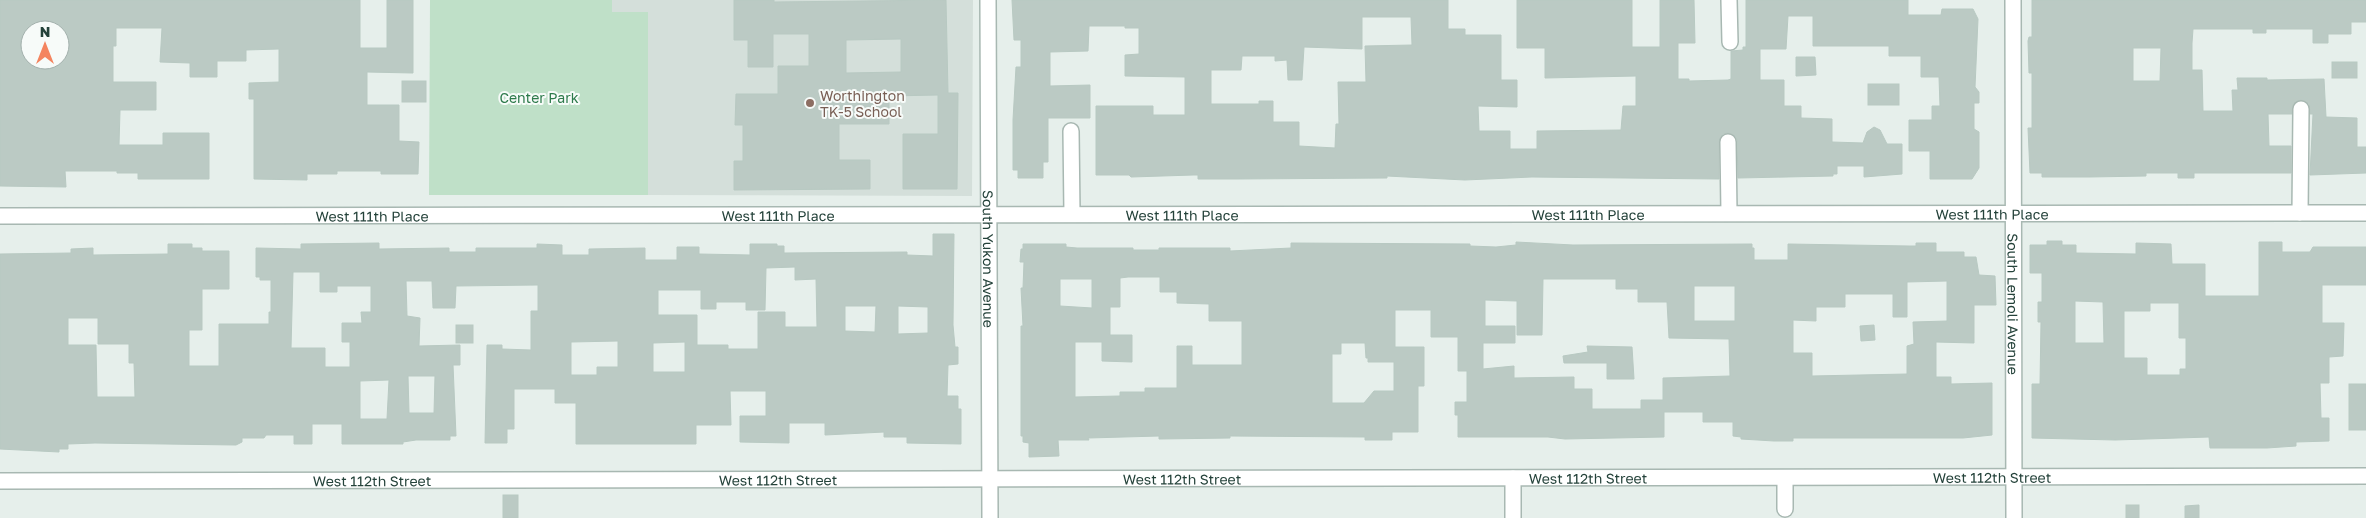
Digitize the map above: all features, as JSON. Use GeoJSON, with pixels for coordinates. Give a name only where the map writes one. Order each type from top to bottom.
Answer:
{"type":"FeatureCollection","features":[{"type":"Feature","properties":{"kind":"street","name":"South Yukon Avenue"},"geometry":{"type":"LineString","coordinates":[[988,0],[990,518]]}},
{"type":"Feature","properties":{"kind":"street"},"geometry":{"type":"LineString","coordinates":[[1729,0],[1730,42]]}},
{"type":"Feature","properties":{"kind":"street","name":"South Lemoli Avenue"},"geometry":{"type":"LineString","coordinates":[[2013,0],[2014,518]]}},
{"type":"Feature","properties":{"kind":"street"},"geometry":{"type":"LineString","coordinates":[[2300,213],[2301,109]]}},
{"type":"Feature","properties":{"kind":"street"},"geometry":{"type":"LineString","coordinates":[[1071,131],[1072,214]]}},
{"type":"Feature","properties":{"kind":"street"},"geometry":{"type":"LineString","coordinates":[[1728,142],[1729,213]]}},
{"type":"Feature","properties":{"kind":"street","name":"West 111th Place"},"geometry":{"type":"LineString","coordinates":[[0,216],[2366,213]]}},
{"type":"Feature","properties":{"kind":"street","name":"West 112th Street"},"geometry":{"type":"LineString","coordinates":[[0,481],[2366,476]]}},
{"type":"Feature","properties":{"kind":"street"},"geometry":{"type":"LineString","coordinates":[[1513,478],[1513,518]]}},
{"type":"Feature","properties":{"kind":"street"},"geometry":{"type":"LineString","coordinates":[[1785,478],[1785,510]]}},
{"type":"Feature","properties":{"kind":"shaded area","name":"Worthington TK-5 School"},"geometry":{"type":"Polygon","coordinates":[[[612,0],[973,0],[972,196],[648,195],[648,12],[612,12],[612,0]]]}},
{"type":"Feature","properties":{"kind":"green space","name":"Center Park"},"geometry":{"type":"Polygon","coordinates":[[[430,0],[612,0],[612,12],[648,12],[648,195],[429,195],[430,0]]]}},
{"type":"Feature","properties":{"kind":"building"},"geometry":{"type":"Polygon","coordinates":[[[0,0],[360,0],[360,48],[387,48],[387,0],[413,0],[413,73],[367,72],[367,105],[399,105],[399,141],[419,142],[418,174],[381,174],[381,171],[337,171],[337,174],[307,174],[307,180],[254,179],[254,99],[249,99],[249,83],[279,82],[279,49],[246,50],[246,61],[217,61],[217,77],[190,77],[190,63],[160,62],[162,28],[116,28],[116,46],[113,46],[113,82],[156,82],[156,110],[120,110],[119,145],[163,145],[163,133],[209,133],[209,179],[138,179],[138,173],[65,171],[66,187],[0,186],[0,0]]]}},
{"type":"Feature","properties":{"kind":"building"},"geometry":{"type":"Polygon","coordinates":[[[734,0],[774,0],[774,2],[946,0],[948,93],[958,93],[957,189],[903,189],[903,134],[938,134],[938,95],[889,96],[889,124],[839,124],[839,160],[870,160],[870,189],[734,190],[734,161],[743,161],[743,125],[735,125],[736,94],[778,94],[778,66],[809,66],[809,34],[773,34],[773,67],[748,67],[748,40],[734,40],[734,0]],[[901,39],[846,40],[846,73],[901,72],[901,39]]]}},
{"type":"Feature","properties":{"kind":"building"},"geometry":{"type":"Polygon","coordinates":[[[1012,0],[1448,0],[1448,29],[1465,29],[1465,35],[1501,35],[1501,80],[1517,80],[1517,107],[1478,106],[1479,131],[1510,131],[1510,149],[1537,149],[1537,131],[1621,130],[1623,106],[1636,106],[1636,76],[1545,78],[1545,48],[1517,48],[1517,0],[1632,0],[1632,47],[1660,47],[1660,0],[1694,0],[1695,43],[1678,43],[1678,79],[1689,79],[1689,81],[1731,79],[1731,51],[1743,50],[1743,47],[1746,47],[1746,0],[1908,0],[1908,15],[1941,15],[1942,9],[1973,9],[1978,19],[1975,87],[1979,92],[1979,103],[1974,103],[1974,129],[1979,132],[1979,168],[1972,179],[1930,179],[1930,151],[1909,151],[1909,120],[1932,120],[1932,106],[1940,106],[1939,77],[1921,77],[1921,56],[1889,56],[1889,46],[1813,46],[1813,16],[1788,16],[1786,49],[1760,49],[1760,80],[1784,80],[1784,106],[1801,106],[1801,118],[1832,119],[1832,142],[1863,143],[1867,132],[1874,127],[1880,130],[1887,144],[1902,144],[1902,174],[1864,177],[1864,166],[1837,166],[1837,174],[1833,174],[1833,176],[1738,178],[1737,141],[1736,137],[1728,133],[1723,134],[1719,142],[1719,179],[1532,177],[1465,180],[1387,176],[1387,178],[1198,179],[1198,175],[1131,177],[1129,175],[1096,175],[1096,106],[1153,106],[1153,115],[1185,115],[1185,77],[1125,76],[1125,55],[1139,54],[1139,28],[1089,26],[1088,51],[1050,52],[1050,86],[1090,85],[1090,118],[1048,118],[1048,162],[1043,162],[1043,178],[1018,178],[1018,170],[1013,170],[1013,120],[1016,67],[1021,67],[1021,40],[1014,40],[1012,0]],[[1362,17],[1362,49],[1304,47],[1302,80],[1288,80],[1287,60],[1275,61],[1275,56],[1242,56],[1241,70],[1211,70],[1211,104],[1259,104],[1259,101],[1273,101],[1273,122],[1299,122],[1299,146],[1335,148],[1336,124],[1339,124],[1338,82],[1366,82],[1365,46],[1412,45],[1411,17],[1362,17]]]}},
{"type":"Feature","properties":{"kind":"building"},"geometry":{"type":"Polygon","coordinates":[[[2032,0],[2366,0],[2366,22],[2351,22],[2351,34],[2328,34],[2328,43],[2313,43],[2313,29],[2266,29],[2266,33],[2253,33],[2253,29],[2193,29],[2192,70],[2202,70],[2203,111],[2233,111],[2232,90],[2238,90],[2237,78],[2267,78],[2267,80],[2324,79],[2326,117],[2357,118],[2357,147],[2366,147],[2366,173],[2310,175],[2313,114],[2310,114],[2309,104],[2301,100],[2293,104],[2292,114],[2268,114],[2269,146],[2291,146],[2291,173],[2194,173],[2194,178],[2178,178],[2178,173],[2146,173],[2146,176],[2042,177],[2042,173],[2030,173],[2028,128],[2032,128],[2032,73],[2029,73],[2028,41],[2029,37],[2032,37],[2032,0]],[[2133,48],[2133,81],[2160,81],[2161,48],[2133,48]]]}},
{"type":"Feature","properties":{"kind":"building"},"geometry":{"type":"Polygon","coordinates":[[[1796,57],[1815,57],[1816,75],[1796,76],[1796,57]]]}},
{"type":"Feature","properties":{"kind":"building"},"geometry":{"type":"Polygon","coordinates":[[[2332,62],[2357,62],[2357,78],[2332,78],[2332,62]]]}},
{"type":"Feature","properties":{"kind":"building"},"geometry":{"type":"Polygon","coordinates":[[[402,81],[426,81],[426,102],[402,102],[402,81]]]}},
{"type":"Feature","properties":{"kind":"building"},"geometry":{"type":"Polygon","coordinates":[[[1868,84],[1899,84],[1899,105],[1868,105],[1868,84]]]}},
{"type":"Feature","properties":{"kind":"building"},"geometry":{"type":"Polygon","coordinates":[[[933,234],[954,234],[953,325],[955,347],[958,347],[958,364],[948,365],[947,396],[958,396],[958,409],[961,409],[961,444],[907,443],[907,437],[884,437],[884,432],[825,435],[825,423],[789,423],[789,443],[740,442],[740,416],[766,416],[766,391],[730,391],[731,425],[696,425],[696,444],[576,444],[576,403],[555,403],[555,389],[514,389],[514,429],[507,429],[507,443],[485,443],[487,345],[502,345],[502,349],[531,350],[531,311],[538,311],[538,285],[456,286],[455,308],[433,308],[432,281],[406,281],[407,316],[420,318],[419,346],[460,345],[460,365],[453,365],[456,436],[450,436],[450,440],[416,440],[403,442],[403,444],[342,444],[342,424],[312,424],[312,444],[294,444],[294,435],[266,435],[264,438],[242,438],[242,442],[236,445],[95,443],[68,444],[68,449],[59,449],[59,452],[0,449],[0,254],[71,253],[71,249],[93,248],[93,255],[168,254],[168,244],[192,244],[192,248],[202,248],[202,251],[229,251],[229,289],[202,289],[202,330],[189,330],[189,366],[219,366],[219,324],[269,324],[271,280],[260,280],[260,277],[256,277],[256,248],[301,249],[301,244],[379,243],[379,249],[449,248],[449,252],[476,252],[476,248],[537,248],[537,244],[562,245],[562,255],[589,255],[589,249],[645,248],[645,260],[677,260],[677,247],[699,247],[699,254],[750,255],[750,244],[777,244],[777,246],[784,246],[784,253],[907,252],[907,255],[933,256],[933,234]],[[795,267],[766,268],[765,310],[746,310],[746,302],[716,302],[716,309],[701,309],[701,290],[658,290],[658,315],[697,315],[697,345],[728,345],[728,349],[758,349],[758,312],[785,312],[785,327],[817,327],[816,279],[795,280],[795,267]],[[293,272],[291,348],[325,348],[325,367],[350,367],[350,342],[342,342],[342,323],[362,323],[361,312],[371,312],[371,286],[337,286],[337,292],[320,292],[320,272],[293,272]],[[845,306],[845,331],[875,332],[876,306],[845,306]],[[898,306],[898,334],[928,333],[928,307],[898,306]],[[68,318],[68,345],[96,345],[97,397],[135,397],[134,363],[129,363],[129,344],[98,344],[98,318],[68,318]],[[618,341],[571,342],[571,375],[597,375],[597,367],[618,367],[618,341]],[[685,342],[653,343],[653,372],[685,372],[685,342]],[[408,376],[409,413],[434,413],[435,376],[408,376]],[[389,380],[360,381],[360,419],[387,419],[389,380]]]}},
{"type":"Feature","properties":{"kind":"building"},"geometry":{"type":"Polygon","coordinates":[[[2047,241],[2062,241],[2062,245],[2076,245],[2076,253],[2136,254],[2136,243],[2171,244],[2172,264],[2205,264],[2205,296],[2259,296],[2259,242],[2282,242],[2282,252],[2310,252],[2313,247],[2366,247],[2366,285],[2322,285],[2322,323],[2344,323],[2343,356],[2329,357],[2329,383],[2320,383],[2321,418],[2329,418],[2329,441],[2296,442],[2296,446],[2267,448],[2210,448],[2209,437],[2115,440],[2032,438],[2032,384],[2040,384],[2041,322],[2038,322],[2038,302],[2042,302],[2042,273],[2030,273],[2030,245],[2047,245],[2047,241]],[[2075,301],[2075,343],[2104,343],[2103,302],[2075,301]],[[2150,303],[2150,311],[2124,311],[2124,358],[2147,358],[2147,375],[2180,375],[2180,369],[2186,369],[2186,338],[2179,338],[2179,303],[2150,303]]]}},
{"type":"Feature","properties":{"kind":"building"},"geometry":{"type":"Polygon","coordinates":[[[1516,242],[1573,245],[1752,244],[1754,260],[1788,260],[1788,244],[1916,246],[1916,243],[1936,243],[1936,252],[1964,252],[1964,257],[1976,257],[1979,275],[1995,276],[1996,305],[1974,305],[1974,343],[1936,342],[1936,377],[1951,377],[1951,384],[1992,383],[1992,435],[1963,438],[1793,438],[1793,441],[1741,439],[1741,437],[1733,436],[1733,422],[1703,422],[1703,412],[1664,412],[1664,437],[1565,439],[1548,437],[1458,437],[1458,415],[1455,415],[1455,402],[1467,402],[1467,371],[1458,371],[1458,337],[1431,337],[1431,310],[1395,310],[1395,347],[1424,347],[1424,386],[1418,386],[1418,432],[1392,432],[1392,440],[1365,440],[1365,437],[1230,436],[1230,438],[1159,439],[1159,436],[1088,438],[1089,440],[1058,440],[1059,456],[1029,457],[1029,443],[1023,442],[1023,436],[1021,436],[1021,326],[1023,326],[1021,288],[1023,288],[1024,262],[1020,262],[1023,244],[1066,244],[1066,247],[1077,248],[1133,248],[1133,250],[1230,248],[1230,251],[1291,248],[1291,243],[1470,244],[1470,246],[1496,247],[1516,245],[1516,242]],[[1160,277],[1120,278],[1120,307],[1110,307],[1110,335],[1132,335],[1132,362],[1102,361],[1102,342],[1075,342],[1075,397],[1120,396],[1120,392],[1145,392],[1145,388],[1177,388],[1177,346],[1192,346],[1192,365],[1242,365],[1242,321],[1209,321],[1209,304],[1177,303],[1177,292],[1160,292],[1160,277]],[[1060,279],[1060,306],[1092,308],[1092,279],[1060,279]],[[1543,279],[1542,335],[1517,335],[1517,301],[1485,300],[1485,326],[1515,326],[1515,343],[1483,343],[1483,369],[1514,366],[1514,378],[1574,377],[1574,389],[1592,389],[1592,409],[1641,409],[1641,400],[1663,400],[1663,378],[1730,376],[1729,339],[1669,338],[1667,302],[1638,302],[1638,289],[1616,289],[1616,279],[1543,279]],[[1947,281],[1907,282],[1907,317],[1893,317],[1893,294],[1845,294],[1845,307],[1816,307],[1816,321],[1793,320],[1793,353],[1812,353],[1812,376],[1907,374],[1907,346],[1914,344],[1913,322],[1947,321],[1947,281]],[[1694,286],[1694,321],[1735,321],[1735,286],[1694,286]],[[1341,343],[1341,354],[1332,354],[1332,403],[1364,403],[1374,391],[1394,391],[1394,362],[1368,362],[1365,343],[1341,343]]]}},
{"type":"Feature","properties":{"kind":"building"},"geometry":{"type":"Polygon","coordinates":[[[456,325],[473,325],[473,343],[456,343],[456,325]]]}},
{"type":"Feature","properties":{"kind":"building"},"geometry":{"type":"Polygon","coordinates":[[[1874,325],[1875,340],[1861,341],[1860,326],[1874,325]]]}},
{"type":"Feature","properties":{"kind":"building"},"geometry":{"type":"Polygon","coordinates":[[[1587,346],[1632,347],[1634,379],[1607,379],[1607,363],[1564,363],[1563,356],[1588,352],[1587,346]]]}},
{"type":"Feature","properties":{"kind":"building"},"geometry":{"type":"Polygon","coordinates":[[[2349,384],[2366,384],[2366,430],[2349,430],[2349,384]]]}},
{"type":"Feature","properties":{"kind":"building"},"geometry":{"type":"Polygon","coordinates":[[[503,495],[518,495],[518,518],[503,518],[503,495]]]}},
{"type":"Feature","properties":{"kind":"building"},"geometry":{"type":"Polygon","coordinates":[[[2126,505],[2139,505],[2139,518],[2126,518],[2126,505]]]}},
{"type":"Feature","properties":{"kind":"building"},"geometry":{"type":"Polygon","coordinates":[[[2199,505],[2199,518],[2185,518],[2185,506],[2199,505]]]}},
{"type":"Feature","properties":{"kind":"place","name":"Worthington TK-5 School"},"geometry":{"type":"Point","coordinates":[810,103]}}]}
